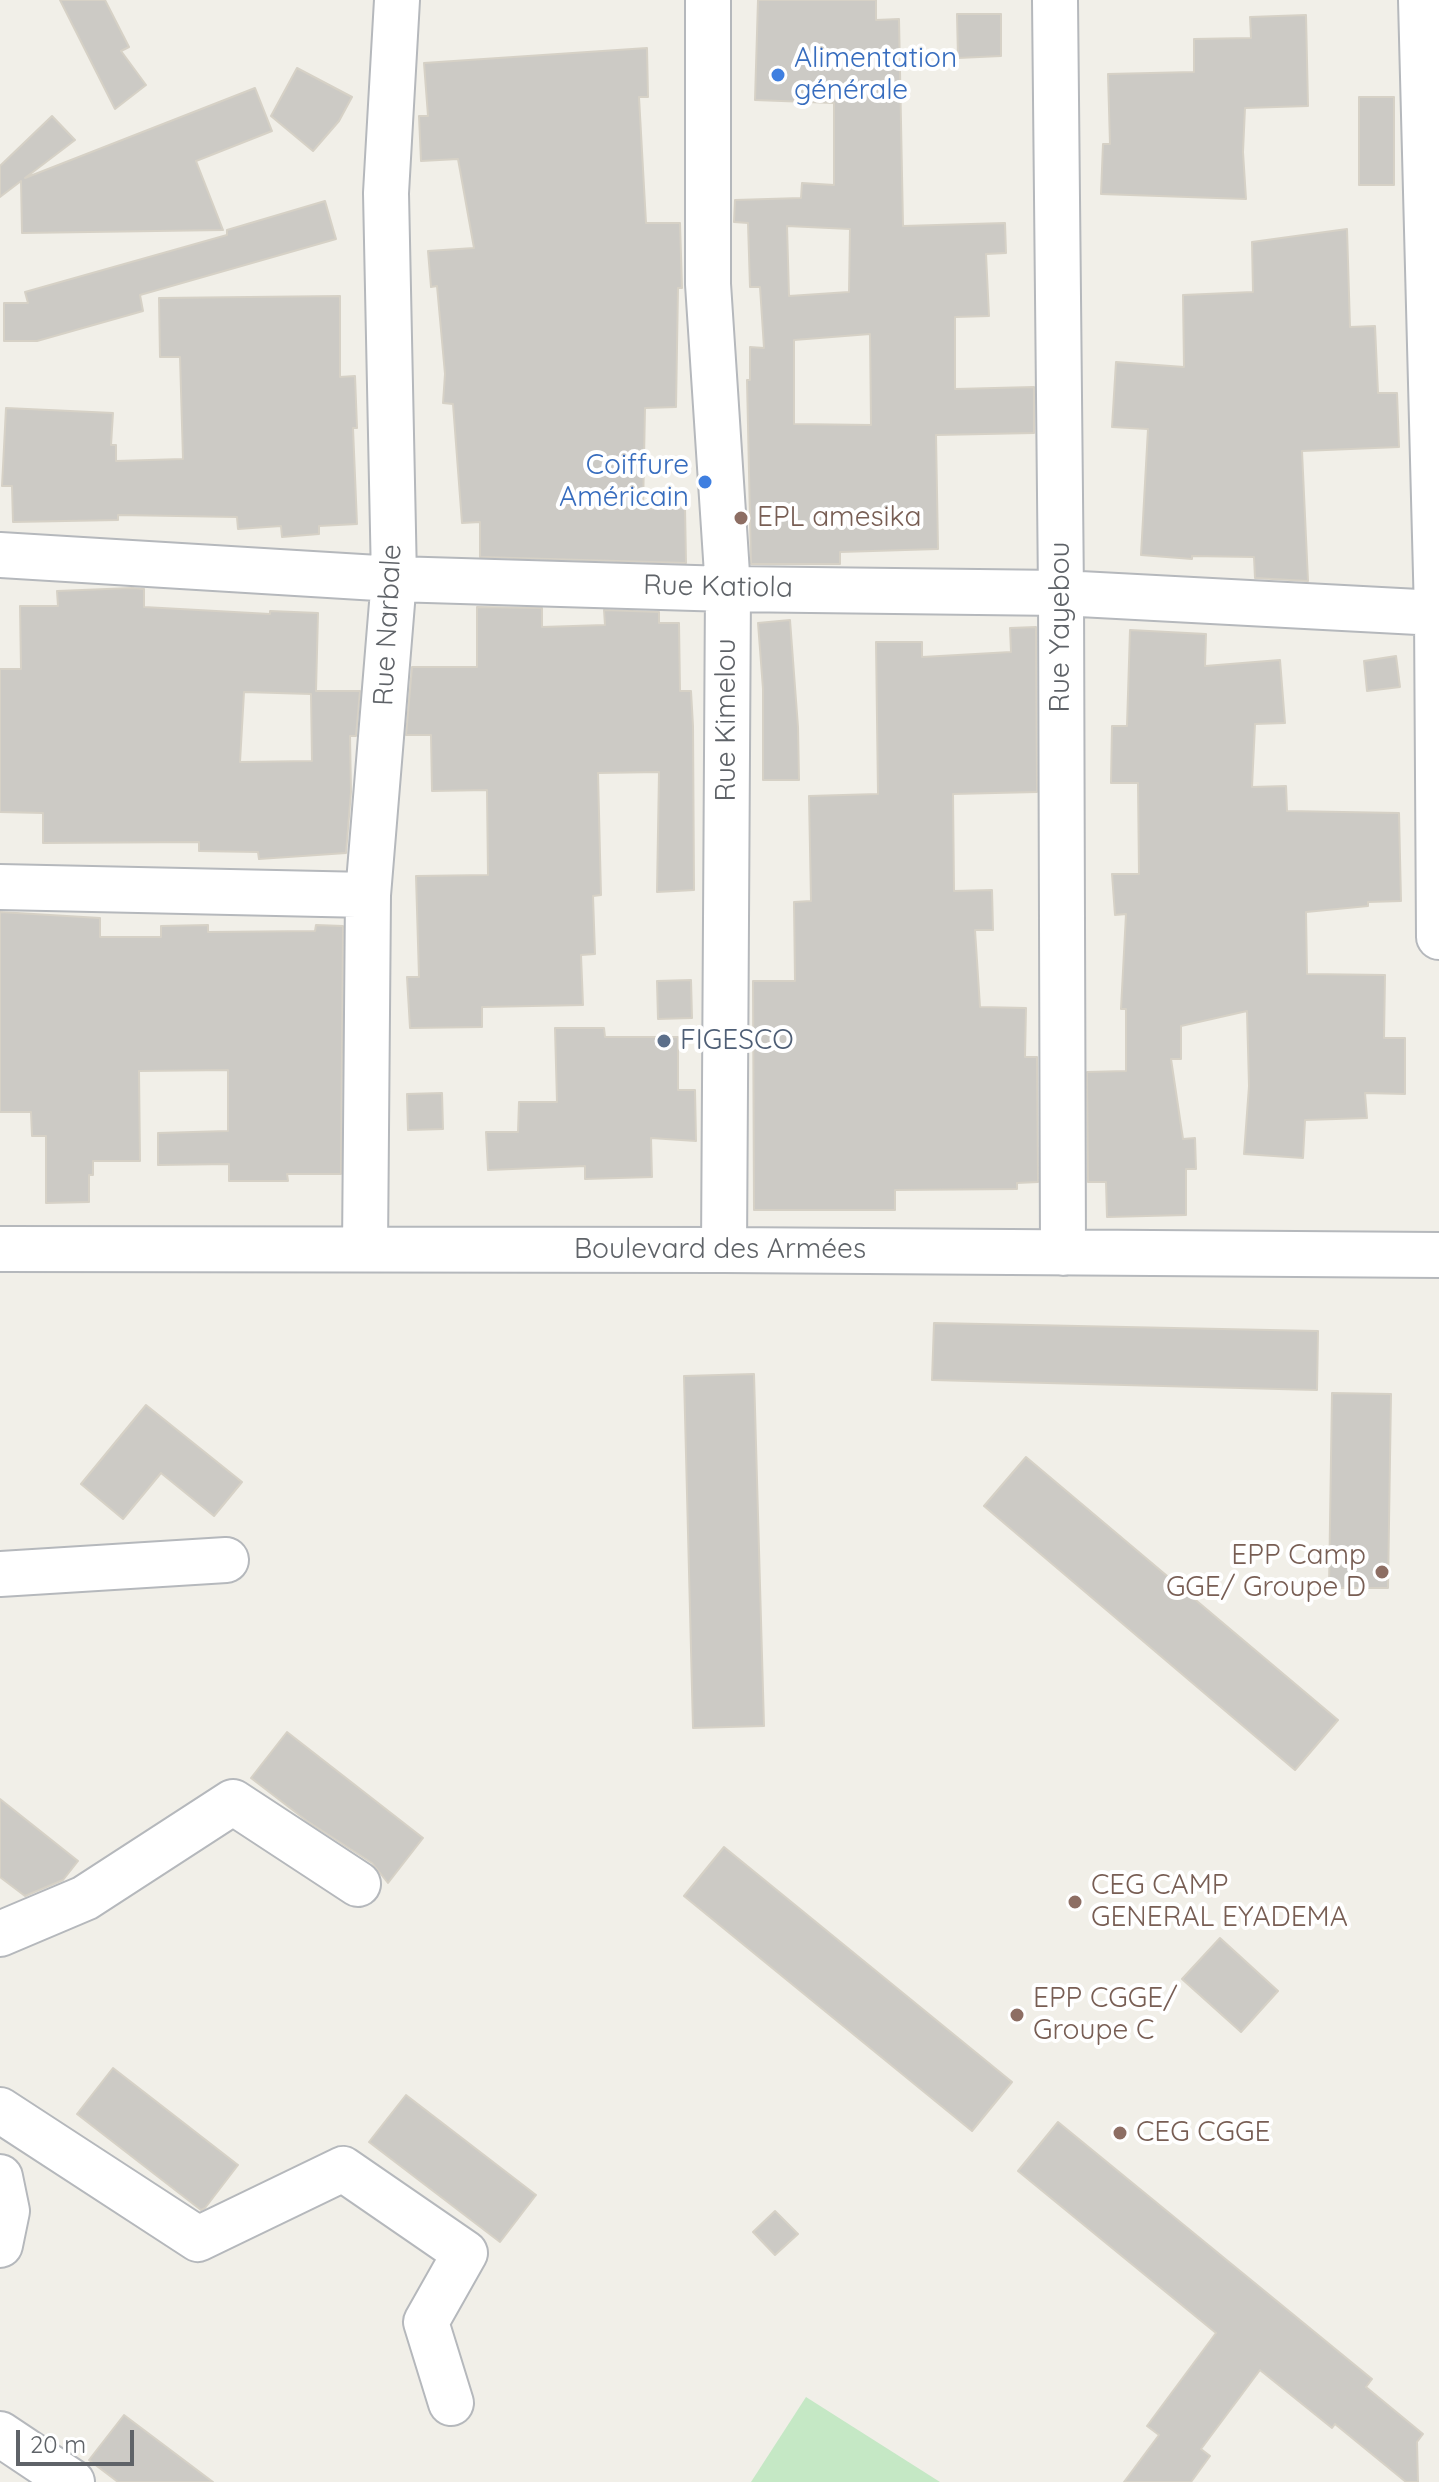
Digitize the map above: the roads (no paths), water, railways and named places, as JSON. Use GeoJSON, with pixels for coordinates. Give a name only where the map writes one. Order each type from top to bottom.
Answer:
{"type":"FeatureCollection","features":[{"type":"Feature","properties":{"kind":"street","name":"Rue Narbale"},"geometry":{"type":"LineString","coordinates":[[365,1249],[368,895],[394,579],[386,193],[397,0]]}},
{"type":"Feature","properties":{"kind":"street","name":"Rue Kimelou"},"geometry":{"type":"LineString","coordinates":[[708,0],[708,284],[728,589],[724,1250]]}},
{"type":"Feature","properties":{"kind":"street","name":"Rue Yayebou"},"geometry":{"type":"LineString","coordinates":[[1055,0],[1063,1253]]}},
{"type":"Feature","properties":{"kind":"street"},"geometry":{"type":"LineString","coordinates":[[1421,0],[1437,613],[1439,937]]}},
{"type":"Feature","properties":{"kind":"street","name":"Rue Katiola"},"geometry":{"type":"LineString","coordinates":[[0,555],[394,579],[728,589],[1061,593],[1437,613]]}},
{"type":"Feature","properties":{"kind":"street"},"geometry":{"type":"LineString","coordinates":[[0,887],[368,895]]}},
{"type":"Feature","properties":{"kind":"street","name":"Boulevard des Armées"},"geometry":{"type":"LineString","coordinates":[[0,1249],[1439,1255]]}},
{"type":"Feature","properties":{"kind":"street"},"geometry":{"type":"LineString","coordinates":[[0,1574],[226,1560]]}},
{"type":"Feature","properties":{"kind":"street"},"geometry":{"type":"LineString","coordinates":[[0,1934],[85,1898],[233,1802],[358,1884]]}},
{"type":"Feature","properties":{"kind":"street"},"geometry":{"type":"LineString","coordinates":[[0,2110],[198,2239],[343,2169],[465,2253],[426,2322],[451,2403]]}},
{"type":"Feature","properties":{"kind":"street"},"geometry":{"type":"LineString","coordinates":[[0,2177],[7,2211],[0,2245]]}},
{"type":"Feature","properties":{"kind":"street"},"geometry":{"type":"LineString","coordinates":[[0,2434],[72,2482]]}},
{"type":"Feature","properties":{"kind":"place","name":"Alimentation générale"},"geometry":{"type":"Point","coordinates":[778,75]}},
{"type":"Feature","properties":{"kind":"place","name":"Coiffure Américain"},"geometry":{"type":"Point","coordinates":[705,482]}},
{"type":"Feature","properties":{"kind":"place","name":"EPL amesika"},"geometry":{"type":"Point","coordinates":[741,518]}},
{"type":"Feature","properties":{"kind":"place","name":"FIGESCO"},"geometry":{"type":"Point","coordinates":[664,1041]}},
{"type":"Feature","properties":{"kind":"place","name":"EPP Camp GGE/ Groupe D"},"geometry":{"type":"Point","coordinates":[1382,1572]}},
{"type":"Feature","properties":{"kind":"place","name":"CEG CAMP GENERAL EYADEMA"},"geometry":{"type":"Point","coordinates":[1075,1902]}},
{"type":"Feature","properties":{"kind":"place","name":"EPP CGGE/ Groupe C"},"geometry":{"type":"Point","coordinates":[1017,2015]}},
{"type":"Feature","properties":{"kind":"place","name":"CEG CGGE"},"geometry":{"type":"Point","coordinates":[1120,2133]}}]}
